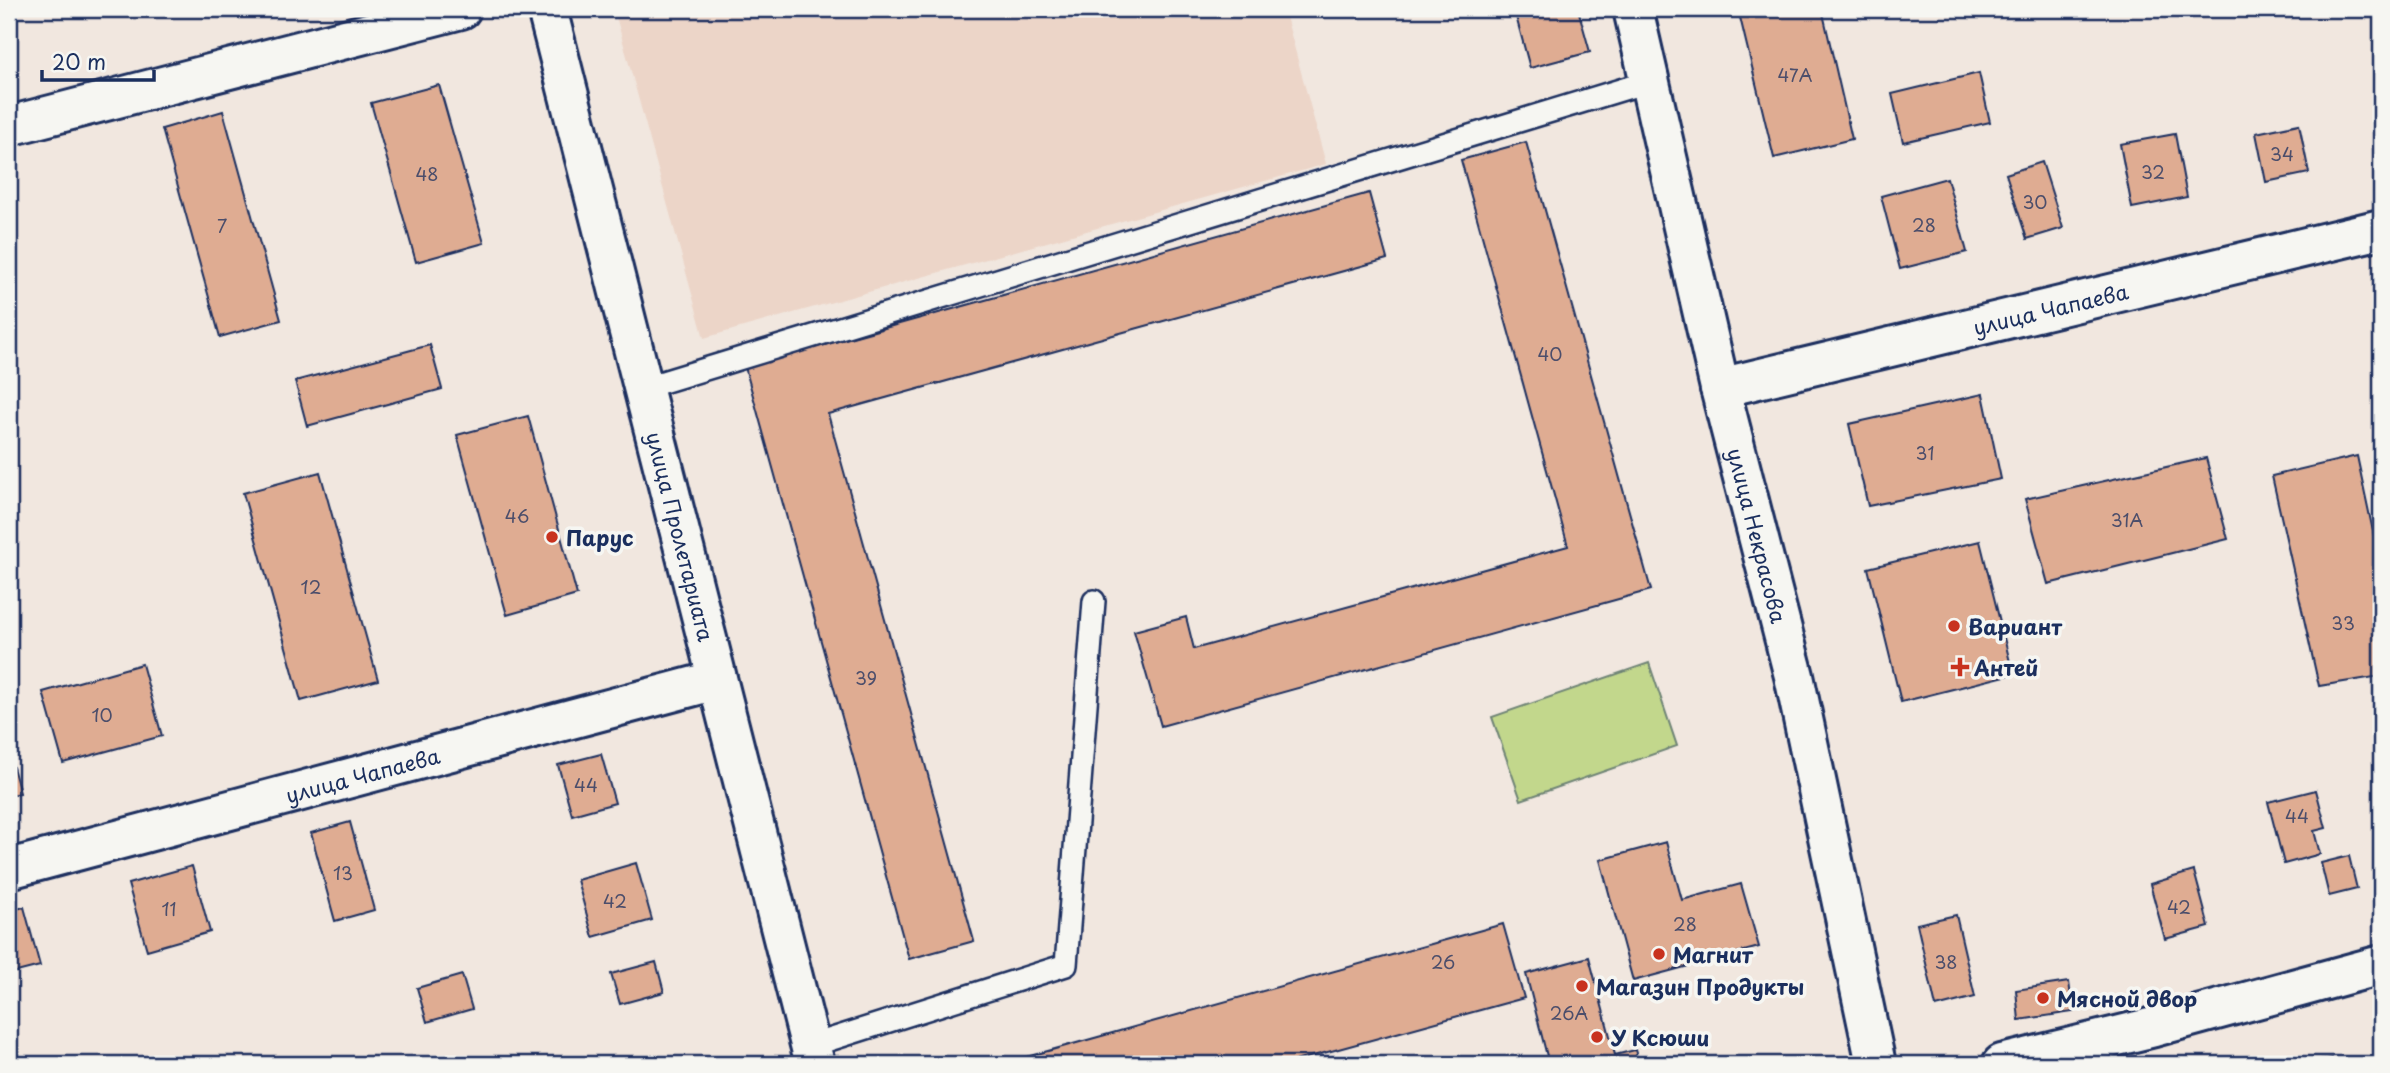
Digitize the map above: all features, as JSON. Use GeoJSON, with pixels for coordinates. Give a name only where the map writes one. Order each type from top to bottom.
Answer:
{"type":"FeatureCollection","features":[{"type":"Feature","properties":{"kind":"street"},"geometry":{"type":"LineString","coordinates":[[9,126],[461,9]]}},
{"type":"Feature","properties":{"kind":"street","name":"улица Пролетариата"},"geometry":{"type":"LineString","coordinates":[[547,9],[813,1055]]}},
{"type":"Feature","properties":{"kind":"street","name":"улица Некрасова"},"geometry":{"type":"LineString","coordinates":[[1633,9],[1720,388],[1794,676],[1876,1064]]}},
{"type":"Feature","properties":{"kind":"street","name":"улица Чапаева"},"geometry":{"type":"LineString","coordinates":[[1720,388],[2381,229]]}},
{"type":"Feature","properties":{"kind":"street","name":"улица Чапаева"},"geometry":{"type":"LineString","coordinates":[[9,869],[718,680]]}},
{"type":"Feature","properties":{"kind":"street"},"geometry":{"type":"LineString","coordinates":[[2002,1064],[2154,1027],[2381,965]]}},
{"type":"Feature","properties":{"kind":"lane"},"geometry":{"type":"LineString","coordinates":[[643,388],[1650,81]]}},
{"type":"Feature","properties":{"kind":"lane"},"geometry":{"type":"LineString","coordinates":[[813,1055],[1066,965],[1094,600]]}},
{"type":"Feature","properties":{"kind":"shaded area"},"geometry":{"type":"Polygon","coordinates":[[[614,9],[1284,9],[1326,164],[704,338],[614,9]]]}},
{"type":"Feature","properties":{"kind":"green space"},"geometry":{"type":"Polygon","coordinates":[[[1649,663],[1677,746],[1521,800],[1492,717],[1649,663]]]}},
{"type":"Feature","properties":{"kind":"building"},"geometry":{"type":"Polygon","coordinates":[[[1514,9],[1578,9],[1590,52],[1530,68],[1514,9]]]}},
{"type":"Feature","properties":{"kind":"building"},"geometry":{"type":"Polygon","coordinates":[[[1738,9],[1822,9],[1852,139],[1774,158],[1738,9]]]}},
{"type":"Feature","properties":{"kind":"building"},"geometry":{"type":"Polygon","coordinates":[[[1979,73],[1990,122],[1903,142],[1892,94],[1979,73]]]}},
{"type":"Feature","properties":{"kind":"building"},"geometry":{"type":"Polygon","coordinates":[[[439,85],[484,243],[416,262],[371,103],[439,85]]]}},
{"type":"Feature","properties":{"kind":"building"},"geometry":{"type":"Polygon","coordinates":[[[223,111],[281,320],[220,337],[162,129],[223,111]]]}},
{"type":"Feature","properties":{"kind":"building"},"geometry":{"type":"Polygon","coordinates":[[[2299,124],[2309,173],[2266,182],[2256,133],[2299,124]]]}},
{"type":"Feature","properties":{"kind":"building"},"geometry":{"type":"Polygon","coordinates":[[[2175,134],[2187,197],[2132,208],[2120,144],[2175,134]]]}},
{"type":"Feature","properties":{"kind":"building"},"geometry":{"type":"Polygon","coordinates":[[[1526,142],[1651,590],[1161,726],[1134,631],[1186,617],[1194,649],[1568,546],[1461,160],[1526,142]]]}},
{"type":"Feature","properties":{"kind":"building"},"geometry":{"type":"Polygon","coordinates":[[[2042,162],[2063,228],[2027,239],[2006,174],[2042,162]]]}},
{"type":"Feature","properties":{"kind":"building"},"geometry":{"type":"Polygon","coordinates":[[[1947,178],[1967,252],[1900,269],[1881,196],[1947,178]]]}},
{"type":"Feature","properties":{"kind":"building"},"geometry":{"type":"Polygon","coordinates":[[[1369,193],[1387,259],[828,414],[974,941],[909,959],[745,367],[1369,193]]]}},
{"type":"Feature","properties":{"kind":"building"},"geometry":{"type":"Polygon","coordinates":[[[430,345],[442,389],[307,426],[295,381],[430,345]]]}},
{"type":"Feature","properties":{"kind":"building"},"geometry":{"type":"Polygon","coordinates":[[[1983,394],[2001,479],[1868,506],[1849,424],[1983,394]]]}},
{"type":"Feature","properties":{"kind":"building"},"geometry":{"type":"Polygon","coordinates":[[[528,416],[577,595],[507,615],[457,435],[528,416]]]}},
{"type":"Feature","properties":{"kind":"building"},"geometry":{"type":"Polygon","coordinates":[[[2357,456],[2381,569],[2381,676],[2319,686],[2272,476],[2357,456]]]}},
{"type":"Feature","properties":{"kind":"building"},"geometry":{"type":"Polygon","coordinates":[[[2206,458],[2228,539],[2048,584],[2025,499],[2206,458]]]}},
{"type":"Feature","properties":{"kind":"building"},"geometry":{"type":"Polygon","coordinates":[[[320,472],[378,680],[301,701],[243,493],[320,472]]]}},
{"type":"Feature","properties":{"kind":"building"},"geometry":{"type":"Polygon","coordinates":[[[1980,541],[2013,674],[1901,702],[1868,568],[1980,541]]]}},
{"type":"Feature","properties":{"kind":"building"},"geometry":{"type":"Polygon","coordinates":[[[142,664],[162,736],[63,763],[43,692],[142,664]]]}},
{"type":"Feature","properties":{"kind":"building"},"geometry":{"type":"Polygon","coordinates":[[[9,752],[20,793],[9,796],[9,752]]]}},
{"type":"Feature","properties":{"kind":"building"},"geometry":{"type":"Polygon","coordinates":[[[601,754],[615,803],[572,815],[558,765],[601,754]]]}},
{"type":"Feature","properties":{"kind":"building"},"geometry":{"type":"Polygon","coordinates":[[[2316,790],[2326,828],[2314,831],[2320,854],[2284,864],[2268,802],[2316,790]]]}},
{"type":"Feature","properties":{"kind":"building"},"geometry":{"type":"Polygon","coordinates":[[[350,822],[374,910],[335,921],[311,833],[350,822]]]}},
{"type":"Feature","properties":{"kind":"building"},"geometry":{"type":"Polygon","coordinates":[[[1666,842],[1682,900],[1741,884],[1759,947],[1633,981],[1600,860],[1666,842]]]}},
{"type":"Feature","properties":{"kind":"building"},"geometry":{"type":"Polygon","coordinates":[[[2349,856],[2357,889],[2329,896],[2321,863],[2349,856]]]}},
{"type":"Feature","properties":{"kind":"building"},"geometry":{"type":"Polygon","coordinates":[[[636,863],[652,920],[593,937],[577,880],[636,863]]]}},
{"type":"Feature","properties":{"kind":"building"},"geometry":{"type":"Polygon","coordinates":[[[192,866],[210,932],[147,950],[128,884],[192,866]]]}},
{"type":"Feature","properties":{"kind":"building"},"geometry":{"type":"Polygon","coordinates":[[[2194,871],[2209,927],[2165,939],[2150,884],[2194,871]]]}},
{"type":"Feature","properties":{"kind":"building"},"geometry":{"type":"Polygon","coordinates":[[[24,907],[40,966],[9,974],[9,911],[24,907]]]}},
{"type":"Feature","properties":{"kind":"building"},"geometry":{"type":"Polygon","coordinates":[[[1956,915],[1975,997],[1936,1007],[1917,924],[1956,915]]]}},
{"type":"Feature","properties":{"kind":"building"},"geometry":{"type":"Polygon","coordinates":[[[1503,924],[1524,998],[1284,1064],[1005,1063],[1503,924]]]}},
{"type":"Feature","properties":{"kind":"building"},"geometry":{"type":"Polygon","coordinates":[[[1589,957],[1615,1055],[1635,1050],[1639,1064],[1549,1064],[1526,974],[1589,957]]]}},
{"type":"Feature","properties":{"kind":"building"},"geometry":{"type":"Polygon","coordinates":[[[656,962],[664,992],[620,1004],[611,974],[656,962]]]}},
{"type":"Feature","properties":{"kind":"building"},"geometry":{"type":"Polygon","coordinates":[[[462,975],[472,1009],[427,1022],[417,988],[462,975]]]}},
{"type":"Feature","properties":{"kind":"building"},"geometry":{"type":"Polygon","coordinates":[[[2069,982],[2073,1012],[2019,1020],[2016,990],[2069,982]]]}},
{"type":"Feature","properties":{"kind":"building"},"geometry":{"type":"Polygon","coordinates":[[[2332,1058],[2333,1064],[2302,1064],[2332,1058]]]}},
{"type":"Feature","properties":{"kind":"place","name":"Парус"},"geometry":{"type":"Point","coordinates":[552,537]}},
{"type":"Feature","properties":{"kind":"place","name":"Вариант"},"geometry":{"type":"Point","coordinates":[1954,626]}},
{"type":"Feature","properties":{"kind":"place","name":"Антей"},"geometry":{"type":"Point","coordinates":[1960,667]}},
{"type":"Feature","properties":{"kind":"place","name":"Магнит"},"geometry":{"type":"Point","coordinates":[1659,954]}},
{"type":"Feature","properties":{"kind":"place","name":"Магазин Продукты"},"geometry":{"type":"Point","coordinates":[1582,986]}},
{"type":"Feature","properties":{"kind":"place","name":"Мясной двор"},"geometry":{"type":"Point","coordinates":[2043,998]}},
{"type":"Feature","properties":{"kind":"place","name":"У Ксюши"},"geometry":{"type":"Point","coordinates":[1597,1037]}}]}
